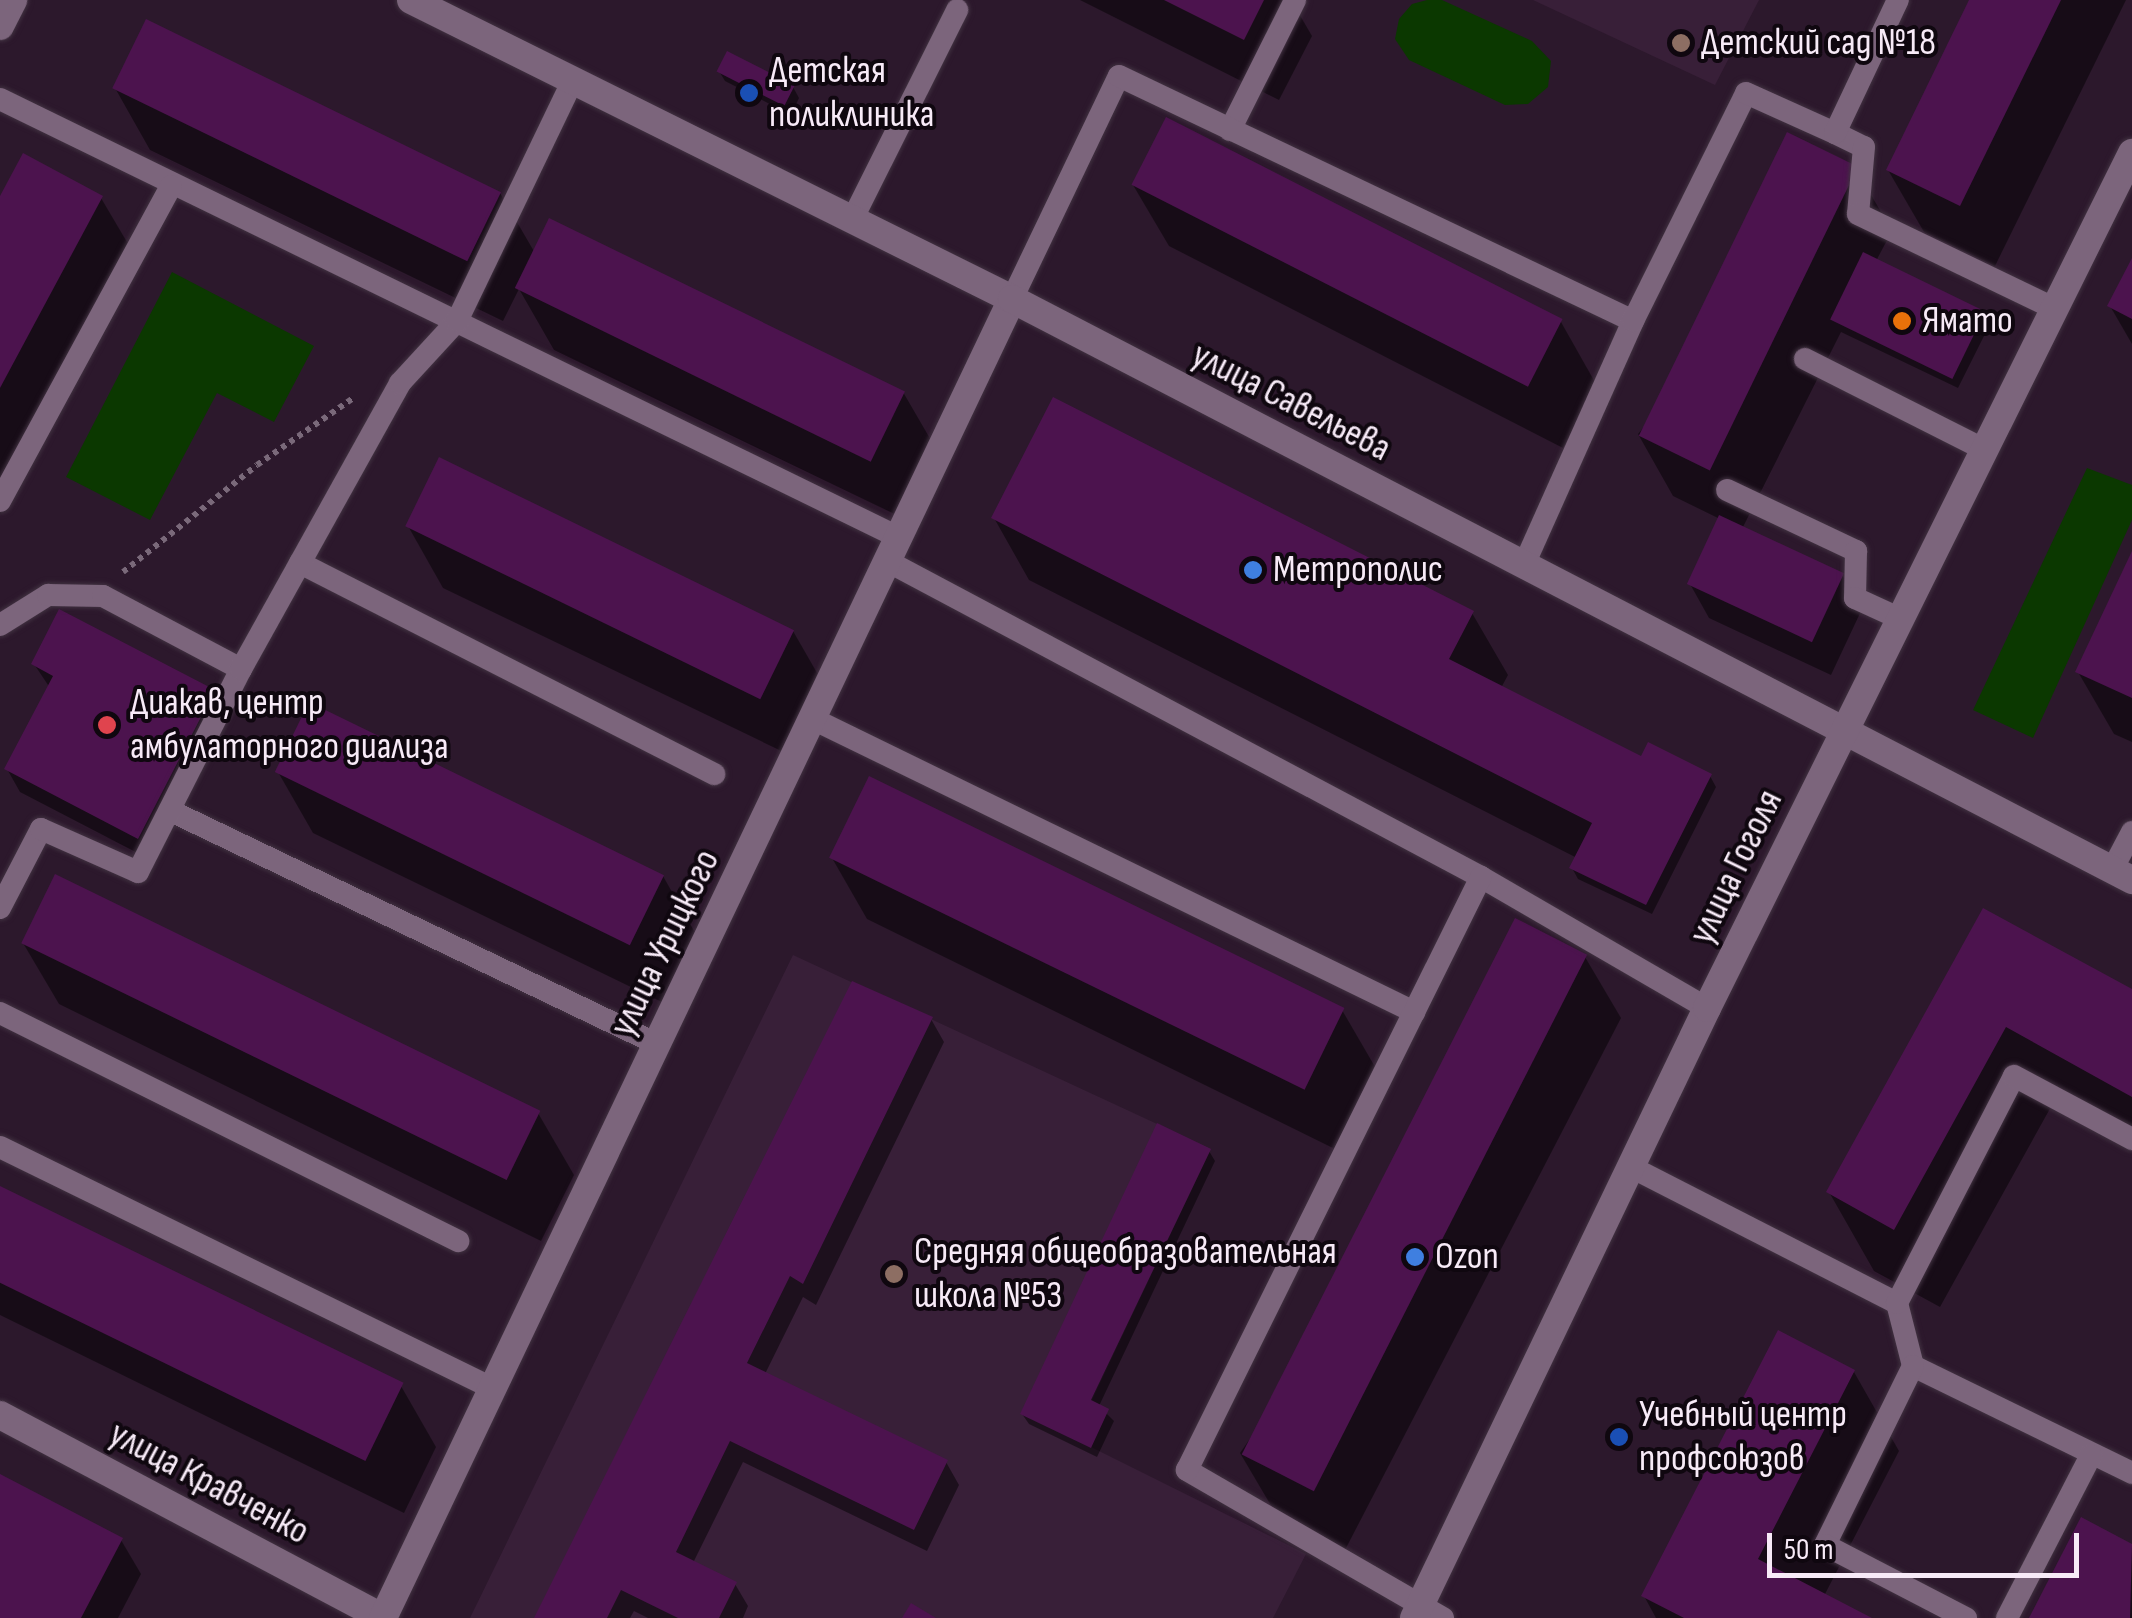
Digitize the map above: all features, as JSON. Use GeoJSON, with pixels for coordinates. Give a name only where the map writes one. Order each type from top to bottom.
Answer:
{"type":"FeatureCollection","features":[{"type":"Feature","properties":{"kind":"street"},"geometry":{"type":"LineString","coordinates":[[0,26],[13,0]]}},
{"type":"Feature","properties":{"kind":"street","name":"улица Савельева"},"geometry":{"type":"LineString","coordinates":[[411,0],[1012,299],[2122,875]]}},
{"type":"Feature","properties":{"kind":"street","name":"улица Гоголя"},"geometry":{"type":"LineString","coordinates":[[1426,1614],[1707,1008],[2132,152]]}},
{"type":"Feature","properties":{"kind":"street","name":"улица Урицкого"},"geometry":{"type":"LineString","coordinates":[[383,1618],[1012,299]]}},
{"type":"Feature","properties":{"kind":"street","name":"улица Кравченко"},"geometry":{"type":"LineString","coordinates":[[0,1414],[383,1618]]}},
{"type":"Feature","properties":{"kind":"lane"},"geometry":{"type":"LineString","coordinates":[[1230,130],[1295,0]]}},
{"type":"Feature","properties":{"kind":"lane"},"geometry":{"type":"LineString","coordinates":[[1835,132],[1898,0]]}},
{"type":"Feature","properties":{"kind":"lane"},"geometry":{"type":"LineString","coordinates":[[852,220],[957,10]]}},
{"type":"Feature","properties":{"kind":"lane"},"geometry":{"type":"LineString","coordinates":[[1012,299],[1118,76],[1633,322]]}},
{"type":"Feature","properties":{"kind":"lane"},"geometry":{"type":"LineString","coordinates":[[0,908],[41,829],[138,872],[241,669],[400,383],[457,321],[572,80]]}},
{"type":"Feature","properties":{"kind":"lane"},"geometry":{"type":"LineString","coordinates":[[1524,565],[1633,322],[1746,94],[1864,147],[1858,214],[2055,308]]}},
{"type":"Feature","properties":{"kind":"lane"},"geometry":{"type":"LineString","coordinates":[[0,99],[171,186],[457,321],[894,550],[1481,877],[1707,1008]]}},
{"type":"Feature","properties":{"kind":"lane"},"geometry":{"type":"LineString","coordinates":[[0,501],[171,186]]}},
{"type":"Feature","properties":{"kind":"lane"},"geometry":{"type":"LineString","coordinates":[[1805,359],[1985,450]]}},
{"type":"Feature","properties":{"kind":"lane"},"geometry":{"type":"LineString","coordinates":[[1727,490],[1856,551],[1856,598],[1901,619]]}},
{"type":"Feature","properties":{"kind":"lane"},"geometry":{"type":"LineString","coordinates":[[300,563],[714,774]]}},
{"type":"Feature","properties":{"kind":"lane"},"geometry":{"type":"LineString","coordinates":[[0,625],[48,595],[103,596],[241,669]]}},
{"type":"Feature","properties":{"kind":"lane"},"geometry":{"type":"LineString","coordinates":[[813,720],[1414,1012]]}},
{"type":"Feature","properties":{"kind":"lane"},"geometry":{"type":"LineString","coordinates":[[171,811],[658,1044]]}},
{"type":"Feature","properties":{"kind":"lane"},"geometry":{"type":"LineString","coordinates":[[2122,875],[2132,832]]}},
{"type":"Feature","properties":{"kind":"lane"},"geometry":{"type":"LineString","coordinates":[[1426,1614],[1186,1470],[1481,877]]}},
{"type":"Feature","properties":{"kind":"lane"},"geometry":{"type":"LineString","coordinates":[[0,1014],[458,1241]]}},
{"type":"Feature","properties":{"kind":"lane"},"geometry":{"type":"LineString","coordinates":[[1966,1618],[1826,1546],[1913,1366],[1897,1303],[2014,1076],[2132,1139]]}},
{"type":"Feature","properties":{"kind":"lane"},"geometry":{"type":"LineString","coordinates":[[0,1146],[492,1388]]}},
{"type":"Feature","properties":{"kind":"lane"},"geometry":{"type":"LineString","coordinates":[[1631,1166],[1897,1303]]}},
{"type":"Feature","properties":{"kind":"lane"},"geometry":{"type":"LineString","coordinates":[[1913,1366],[2132,1472]]}},
{"type":"Feature","properties":{"kind":"lane"},"geometry":{"type":"LineString","coordinates":[[2007,1618],[2090,1455]]}},
{"type":"Feature","properties":{"kind":"path"},"geometry":{"type":"LineString","coordinates":[[103,596],[136,558],[256,465],[360,394]]}},
{"type":"Feature","properties":{"kind":"shaded area","name":"Детский сад №18"},"geometry":{"type":"Polygon","coordinates":[[[1533,0],[1759,0],[1715,85],[1533,0]]]}},
{"type":"Feature","properties":{"kind":"shaded area","name":"Средняя общеобразовательная школа №53"},"geometry":{"type":"Polygon","coordinates":[[[793,955],[1211,1149],[1092,1400],[1109,1409],[1091,1447],[1306,1554],[1273,1618],[470,1618],[793,955]]]}},
{"type":"Feature","properties":{"kind":"green space"},"geometry":{"type":"Polygon","coordinates":[[[1442,0],[1532,41],[1551,61],[1548,87],[1528,104],[1505,105],[1409,60],[1395,39],[1399,19],[1412,4],[1442,0]]]}},
{"type":"Feature","properties":{"kind":"green space"},"geometry":{"type":"Polygon","coordinates":[[[172,272],[314,346],[274,422],[217,393],[150,520],[66,477],[172,272]]]}},
{"type":"Feature","properties":{"kind":"green space"},"geometry":{"type":"Polygon","coordinates":[[[2087,468],[2132,485],[2132,520],[2033,738],[1973,710],[2087,468]]]}},
{"type":"Feature","properties":{"kind":"building"},"geometry":{"type":"Polygon","coordinates":[[[1164,0],[1264,0],[1244,40],[1164,0]]]}},
{"type":"Feature","properties":{"kind":"building"},"geometry":{"type":"Polygon","coordinates":[[[1969,0],[2061,0],[1960,206],[1886,170],[1969,0]]]}},
{"type":"Feature","properties":{"kind":"building"},"geometry":{"type":"Polygon","coordinates":[[[146,19],[501,192],[467,261],[112,88],[146,19]]]}},
{"type":"Feature","properties":{"kind":"building"},"geometry":{"type":"Polygon","coordinates":[[[727,51],[795,86],[784,106],[717,71],[727,51]]]}},
{"type":"Feature","properties":{"kind":"building"},"geometry":{"type":"Polygon","coordinates":[[[1166,117],[1562,319],[1528,387],[1131,185],[1166,117]]]}},
{"type":"Feature","properties":{"kind":"building"},"geometry":{"type":"Polygon","coordinates":[[[1787,132],[1858,167],[1710,470],[1639,436],[1787,132]]]}},
{"type":"Feature","properties":{"kind":"building"},"geometry":{"type":"Polygon","coordinates":[[[23,153],[103,196],[0,388],[0,196],[23,153]]]}},
{"type":"Feature","properties":{"kind":"building"},"geometry":{"type":"Polygon","coordinates":[[[549,218],[905,392],[871,462],[515,288],[549,218]]]}},
{"type":"Feature","properties":{"kind":"building"},"geometry":{"type":"Polygon","coordinates":[[[1863,252],[1985,312],[1952,379],[1830,319],[1863,252]]]}},
{"type":"Feature","properties":{"kind":"building"},"geometry":{"type":"Polygon","coordinates":[[[2132,258],[2132,319],[2107,306],[2132,258]]]}},
{"type":"Feature","properties":{"kind":"building"},"geometry":{"type":"Polygon","coordinates":[[[1053,397],[1474,611],[1449,659],[1641,756],[1648,742],[1712,774],[1646,905],[1569,868],[1592,823],[991,518],[1053,397]]]}},
{"type":"Feature","properties":{"kind":"building"},"geometry":{"type":"Polygon","coordinates":[[[439,457],[794,630],[760,699],[405,526],[439,457]]]}},
{"type":"Feature","properties":{"kind":"building"},"geometry":{"type":"Polygon","coordinates":[[[1719,515],[1844,573],[1812,642],[1687,584],[1719,515]]]}},
{"type":"Feature","properties":{"kind":"building"},"geometry":{"type":"Polygon","coordinates":[[[2132,551],[2132,698],[2075,672],[2132,551]]]}},
{"type":"Feature","properties":{"kind":"building"},"geometry":{"type":"Polygon","coordinates":[[[59,609],[215,690],[138,839],[4,769],[53,676],[31,664],[59,609]]]}},
{"type":"Feature","properties":{"kind":"building"},"geometry":{"type":"Polygon","coordinates":[[[309,702],[664,875],[630,945],[275,772],[309,702]]]}},
{"type":"Feature","properties":{"kind":"building"},"geometry":{"type":"Polygon","coordinates":[[[869,776],[1344,1008],[1305,1090],[829,858],[869,776]]]}},
{"type":"Feature","properties":{"kind":"building"},"geometry":{"type":"Polygon","coordinates":[[[55,874],[540,1111],[507,1180],[21,943],[55,874]]]}},
{"type":"Feature","properties":{"kind":"building"},"geometry":{"type":"Polygon","coordinates":[[[1983,908],[2132,989],[2132,1097],[2006,1027],[1894,1230],[1826,1192],[1983,908]]]}},
{"type":"Feature","properties":{"kind":"building"},"geometry":{"type":"Polygon","coordinates":[[[1515,918],[1587,955],[1314,1491],[1242,1454],[1515,918]]]}},
{"type":"Feature","properties":{"kind":"building"},"geometry":{"type":"Polygon","coordinates":[[[852,981],[933,1017],[803,1284],[790,1276],[747,1363],[948,1460],[914,1530],[730,1441],[676,1552],[737,1582],[719,1618],[678,1618],[621,1590],[607,1618],[534,1618],[852,981]]]}},
{"type":"Feature","properties":{"kind":"building"},"geometry":{"type":"Polygon","coordinates":[[[1157,1123],[1211,1149],[1091,1400],[1109,1409],[1091,1448],[1020,1414],[1157,1123]]]}},
{"type":"Feature","properties":{"kind":"building"},"geometry":{"type":"Polygon","coordinates":[[[0,1186],[404,1383],[365,1461],[0,1283],[0,1186]]]}},
{"type":"Feature","properties":{"kind":"building"},"geometry":{"type":"Polygon","coordinates":[[[1778,1330],[1855,1370],[1758,1559],[1872,1618],[1684,1618],[1641,1596],[1778,1330]]]}},
{"type":"Feature","properties":{"kind":"building"},"geometry":{"type":"Polygon","coordinates":[[[0,1474],[123,1538],[81,1618],[0,1618],[0,1474]]]}},
{"type":"Feature","properties":{"kind":"building"},"geometry":{"type":"Polygon","coordinates":[[[2081,1517],[2132,1544],[2130,1618],[2029,1618],[2081,1517]]]}},
{"type":"Feature","properties":{"kind":"building"},"geometry":{"type":"Polygon","coordinates":[[[911,1603],[936,1618],[902,1618],[911,1603]]]}},
{"type":"Feature","properties":{"kind":"place","name":"Детский сад №18"},"geometry":{"type":"Point","coordinates":[1681,43]}},
{"type":"Feature","properties":{"kind":"place","name":"Детская поликлиника"},"geometry":{"type":"Point","coordinates":[749,93]}},
{"type":"Feature","properties":{"kind":"place","name":"Ямато"},"geometry":{"type":"Point","coordinates":[1902,321]}},
{"type":"Feature","properties":{"kind":"place","name":"Метрополис"},"geometry":{"type":"Point","coordinates":[1253,570]}},
{"type":"Feature","properties":{"kind":"place","name":"Диакав, центр амбулаторного диализа"},"geometry":{"type":"Point","coordinates":[107,725]}},
{"type":"Feature","properties":{"kind":"place","name":"Ozon"},"geometry":{"type":"Point","coordinates":[1415,1257]}},
{"type":"Feature","properties":{"kind":"place","name":"Средняя общеобразовательная школа №53"},"geometry":{"type":"Point","coordinates":[894,1274]}},
{"type":"Feature","properties":{"kind":"place","name":"Учебный центр профсоюзов"},"geometry":{"type":"Point","coordinates":[1619,1437]}}]}
